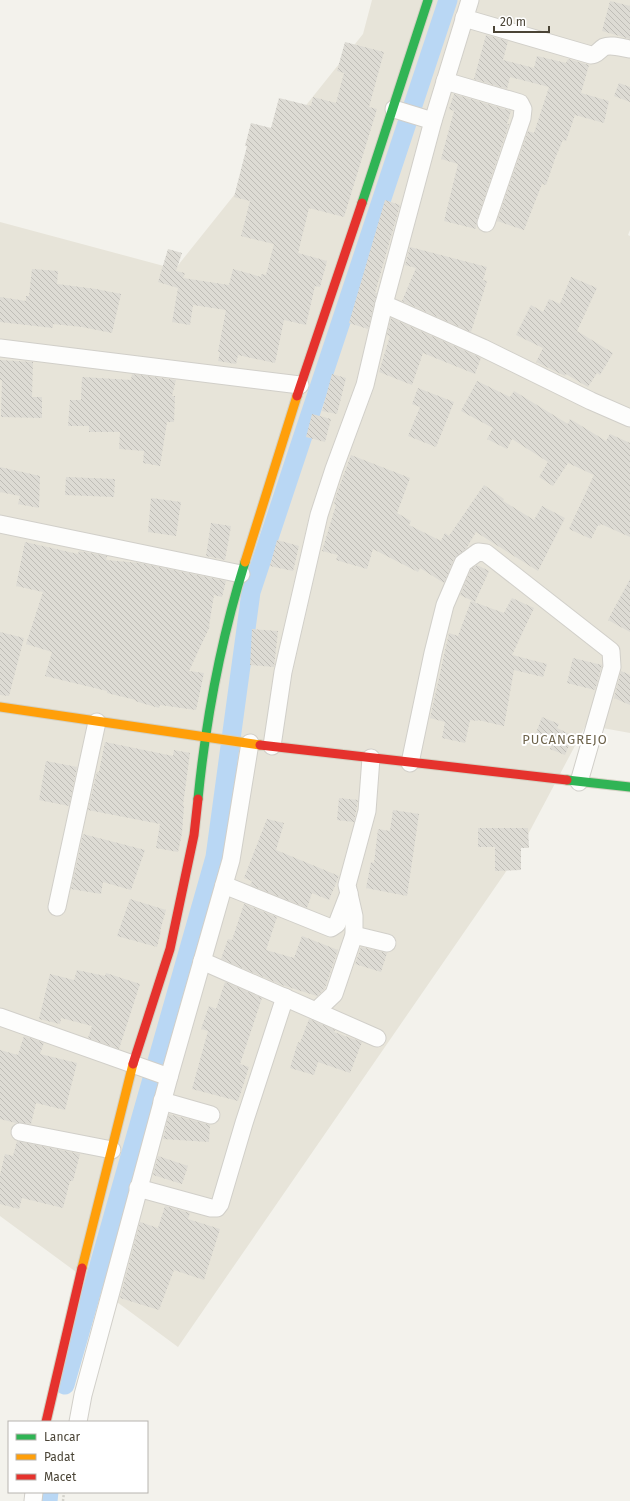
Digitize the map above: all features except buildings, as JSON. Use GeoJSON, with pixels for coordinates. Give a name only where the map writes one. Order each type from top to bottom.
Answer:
{"type":"FeatureCollection","features":[{"type":"Feature","properties":{"kind":"street"},"geometry":{"type":"LineString","coordinates":[[272,746],[283,672],[317,522],[334,469],[365,385],[384,304],[413,115],[428,0]]}},
{"type":"Feature","properties":{"kind":"street"},"geometry":{"type":"LineString","coordinates":[[46,1421],[133,1065],[170,949],[194,835],[204,737],[222,644],[241,574],[300,385],[413,115],[445,81],[470,0]]}},
{"type":"Feature","properties":{"kind":"street"},"geometry":{"type":"LineString","coordinates":[[464,18],[591,55],[595,55],[609,46],[630,49]]}},
{"type":"Feature","properties":{"kind":"street"},"geometry":{"type":"LineString","coordinates":[[445,81],[520,103],[523,109],[522,118],[486,223]]}},
{"type":"Feature","properties":{"kind":"street"},"geometry":{"type":"LineString","coordinates":[[384,304],[483,348],[591,401],[630,418]]}},
{"type":"Feature","properties":{"kind":"street"},"geometry":{"type":"LineString","coordinates":[[0,348],[300,385]]}},
{"type":"Feature","properties":{"kind":"street"},"geometry":{"type":"LineString","coordinates":[[0,524],[241,574]]}},
{"type":"Feature","properties":{"kind":"street"},"geometry":{"type":"LineString","coordinates":[[410,762],[433,653],[445,605],[463,563],[478,552],[486,553],[611,651],[612,667],[579,782]]}},
{"type":"Feature","properties":{"kind":"street"},"geometry":{"type":"LineString","coordinates":[[0,707],[214,739],[630,788]]}},
{"type":"Feature","properties":{"kind":"street"},"geometry":{"type":"LineString","coordinates":[[57,907],[97,722]]}},
{"type":"Feature","properties":{"kind":"street"},"geometry":{"type":"LineString","coordinates":[[78,1421],[83,1395],[168,1077],[231,860],[248,743]]}},
{"type":"Feature","properties":{"kind":"street"},"geometry":{"type":"LineString","coordinates":[[316,1011],[334,994],[354,935],[354,916],[347,885],[367,811],[371,758]]}},
{"type":"Feature","properties":{"kind":"street"},"geometry":{"type":"LineString","coordinates":[[224,885],[331,928],[337,924],[349,893]]}},
{"type":"Feature","properties":{"kind":"street"},"geometry":{"type":"LineString","coordinates":[[354,935],[387,944]]}},
{"type":"Feature","properties":{"kind":"street"},"geometry":{"type":"LineString","coordinates":[[202,961],[377,1038]]}},
{"type":"Feature","properties":{"kind":"street"},"geometry":{"type":"LineString","coordinates":[[138,1188],[211,1208],[216,1208],[220,1204],[244,1123],[285,997]]}},
{"type":"Feature","properties":{"kind":"street"},"geometry":{"type":"LineString","coordinates":[[0,1017],[168,1077]]}},
{"type":"Feature","properties":{"kind":"street"},"geometry":{"type":"LineString","coordinates":[[162,1101],[211,1115]]}},
{"type":"Feature","properties":{"kind":"street"},"geometry":{"type":"LineString","coordinates":[[20,1132],[112,1150]]}},
{"type":"Feature","properties":{"kind":"shaded area"},"geometry":{"type":"Polygon","coordinates":[[[372,0],[630,0],[630,230],[628,235],[630,236],[630,733],[586,725],[516,857],[178,1347],[0,1216],[0,222],[175,269],[363,34],[372,0]]]}},
{"type":"Feature","properties":{"kind":"waterway"},"geometry":{"type":"LineString","coordinates":[[65,1385],[215,857],[251,592],[448,0]]}},
{"type":"Feature","properties":{"kind":"waterway"},"geometry":{"type":"LineString","coordinates":[[48,1501],[49,1493]]}},
{"type":"Feature","properties":{"kind":"traffic: fast"},"geometry":{"type":"LineString","coordinates":[[362,203],[428,0]]}},
{"type":"Feature","properties":{"kind":"traffic: fast"},"geometry":{"type":"LineString","coordinates":[[198,799],[210,709],[222,649],[236,591],[245,562]]}},
{"type":"Feature","properties":{"kind":"traffic: fast"},"geometry":{"type":"LineString","coordinates":[[567,780],[630,787]]}},
{"type":"Feature","properties":{"kind":"traffic: slow"},"geometry":{"type":"LineString","coordinates":[[245,562],[297,396]]}},
{"type":"Feature","properties":{"kind":"traffic: slow"},"geometry":{"type":"LineString","coordinates":[[0,707],[260,745]]}},
{"type":"Feature","properties":{"kind":"traffic: slow"},"geometry":{"type":"LineString","coordinates":[[82,1268],[133,1064]]}},
{"type":"Feature","properties":{"kind":"traffic: jam"},"geometry":{"type":"LineString","coordinates":[[297,396],[362,203]]}},
{"type":"Feature","properties":{"kind":"traffic: jam"},"geometry":{"type":"LineString","coordinates":[[260,745],[567,780]]}},
{"type":"Feature","properties":{"kind":"traffic: jam"},"geometry":{"type":"LineString","coordinates":[[133,1064],[170,949],[194,835],[198,799]]}},
{"type":"Feature","properties":{"kind":"traffic: jam"},"geometry":{"type":"LineString","coordinates":[[46,1421],[82,1268]]}},
{"type":"Feature","properties":{"kind":"district","name":"PUCANGREJO"},"geometry":{"type":"Point","coordinates":[565,739]}}]}
